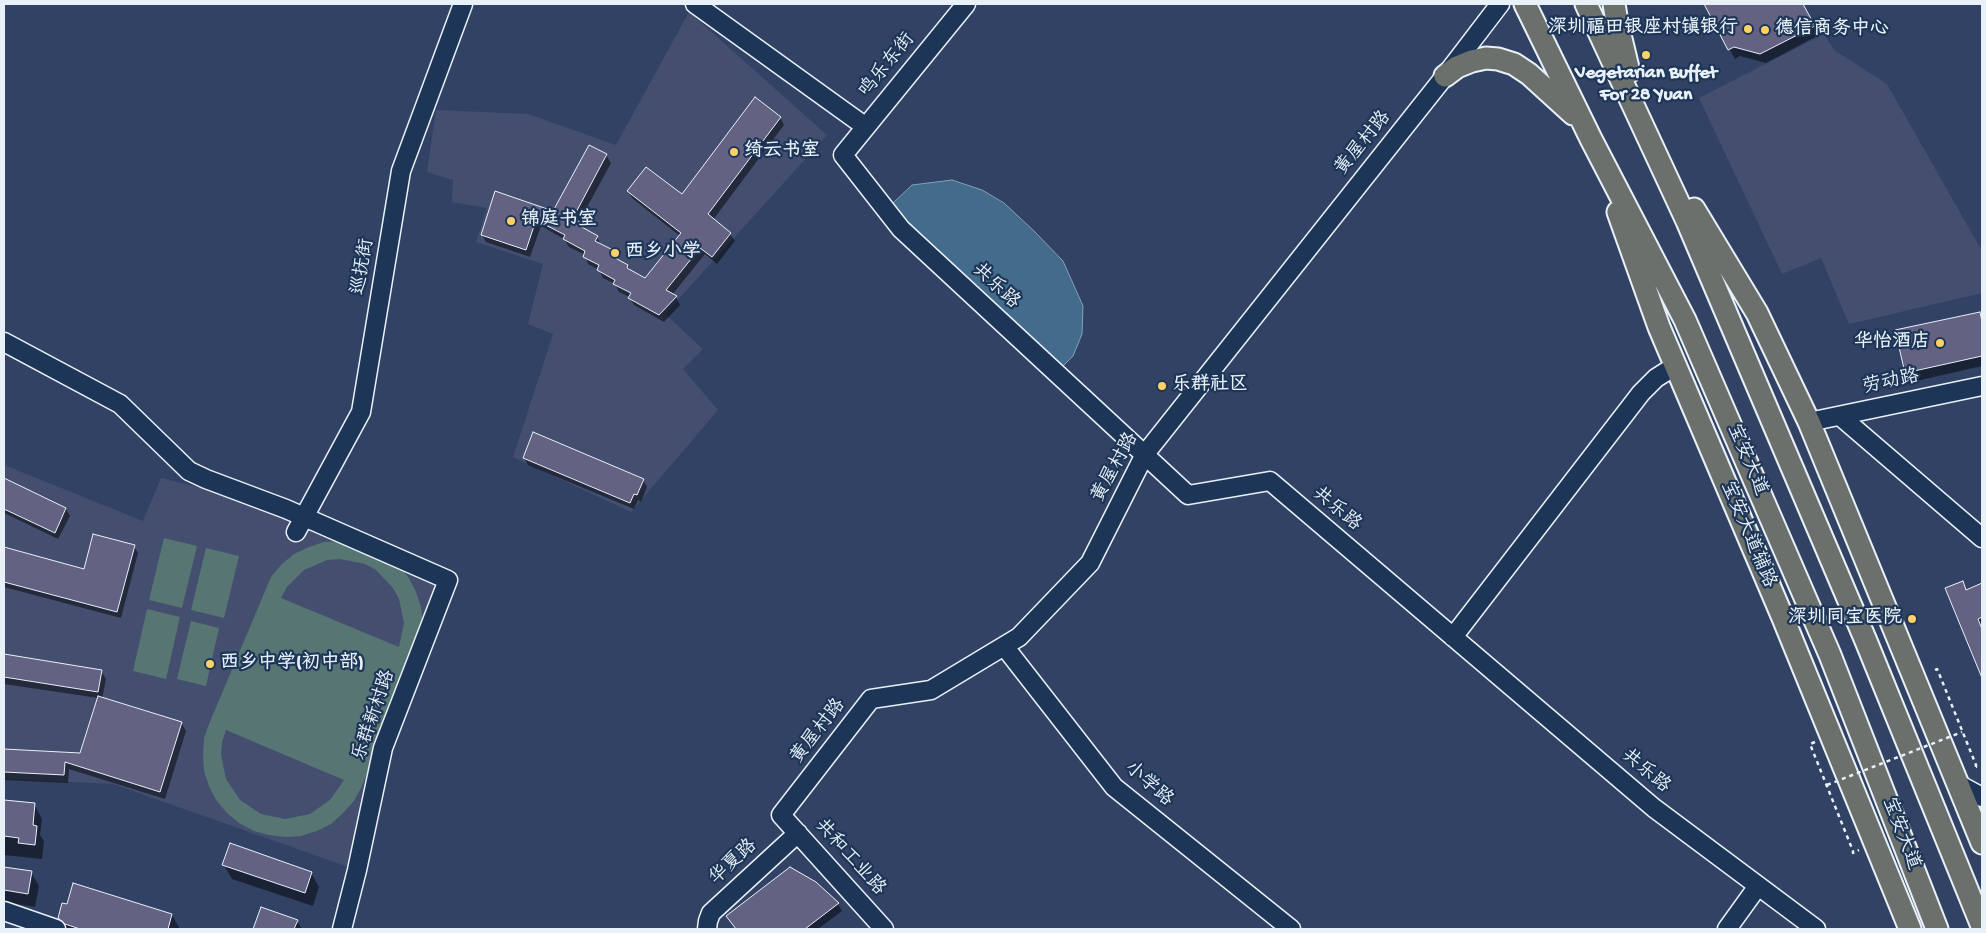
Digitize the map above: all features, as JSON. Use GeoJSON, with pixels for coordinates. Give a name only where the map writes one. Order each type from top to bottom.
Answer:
{"type":"FeatureCollection","features":[{"type":"Feature","properties":{"kind":"main road","name":"宝安大道"},"geometry":{"type":"LineString","coordinates":[[1525,4],[1588,132],[1685,320],[1830,655],[1937,929]]}},
{"type":"Feature","properties":{"kind":"main road","name":"宝安大道"},"geometry":{"type":"LineString","coordinates":[[1586,4],[1687,221],[1866,642],[1982,926]]}},
{"type":"Feature","properties":{"kind":"main road"},"geometry":{"type":"LineString","coordinates":[[1614,4],[1624,55],[1646,131],[1757,313],[1809,422],[1982,843]]}},
{"type":"Feature","properties":{"kind":"main road"},"geometry":{"type":"LineString","coordinates":[[1445,76],[1457,67],[1486,58],[1498,59],[1514,64],[1529,74],[1588,132]]}},
{"type":"Feature","properties":{"kind":"main road","name":"宝安大道辅路"},"geometry":{"type":"LineString","coordinates":[[1588,132],[1659,327],[1782,618],[1910,929]]}},
{"type":"Feature","properties":{"kind":"street","name":"巡抚街"},"geometry":{"type":"LineString","coordinates":[[300,524],[361,412],[402,171],[463,4]]}},
{"type":"Feature","properties":{"kind":"street"},"geometry":{"type":"LineString","coordinates":[[695,4],[866,127]]}},
{"type":"Feature","properties":{"kind":"street","name":"鸣乐东街"},"geometry":{"type":"LineString","coordinates":[[843,155],[966,4]]}},
{"type":"Feature","properties":{"kind":"street","name":"黄屋村路"},"geometry":{"type":"LineString","coordinates":[[782,815],[871,699],[930,690],[1019,637],[1090,563],[1145,454],[1500,4]]}},
{"type":"Feature","properties":{"kind":"street","name":"共乐路"},"geometry":{"type":"LineString","coordinates":[[843,155],[901,229],[1188,495],[1270,481],[1654,808],[1816,929]]}},
{"type":"Feature","properties":{"kind":"street"},"geometry":{"type":"LineString","coordinates":[[4,342],[120,404],[189,471],[300,524]]}},
{"type":"Feature","properties":{"kind":"street"},"geometry":{"type":"LineString","coordinates":[[1453,637],[1641,393],[1656,378],[1676,366]]}},
{"type":"Feature","properties":{"kind":"street","name":"劳动路"},"geometry":{"type":"LineString","coordinates":[[1809,422],[1982,386]]}},
{"type":"Feature","properties":{"kind":"street"},"geometry":{"type":"LineString","coordinates":[[1840,416],[1982,538]]}},
{"type":"Feature","properties":{"kind":"street","name":"乐群新村路"},"geometry":{"type":"LineString","coordinates":[[300,524],[448,580],[383,748],[357,870],[342,929]]}},
{"type":"Feature","properties":{"kind":"street","name":"小学路"},"geometry":{"type":"LineString","coordinates":[[1004,646],[1114,787],[1291,929]]}},
{"type":"Feature","properties":{"kind":"street"},"geometry":{"type":"LineString","coordinates":[[1958,784],[1982,797]]}},
{"type":"Feature","properties":{"kind":"street","name":"共和工业路"},"geometry":{"type":"LineString","coordinates":[[782,815],[884,929]]}},
{"type":"Feature","properties":{"kind":"street","name":"华夏路"},"geometry":{"type":"LineString","coordinates":[[707,929],[711,914],[798,833]]}},
{"type":"Feature","properties":{"kind":"street"},"geometry":{"type":"LineString","coordinates":[[1727,929],[1758,886]]}},
{"type":"Feature","properties":{"kind":"street"},"geometry":{"type":"LineString","coordinates":[[4,910],[56,929]]}},
{"type":"Feature","properties":{"kind":"path"},"geometry":{"type":"LineString","coordinates":[[1936,671],[1962,732],[1974,767]]}},
{"type":"Feature","properties":{"kind":"path"},"geometry":{"type":"LineString","coordinates":[[1826,785],[1962,732]]}},
{"type":"Feature","properties":{"kind":"path"},"geometry":{"type":"LineString","coordinates":[[1816,741],[1810,744],[1826,785],[1853,853],[1859,850]]}},
{"type":"Feature","properties":{"kind":"shaded area","name":"西乡小学"},"geometry":{"type":"Polygon","coordinates":[[[689,12],[827,135],[665,314],[703,349],[683,369],[718,410],[631,512],[513,457],[553,334],[528,324],[543,264],[476,242],[487,208],[452,202],[453,180],[427,172],[436,110],[528,114],[616,145],[689,12]]]}},
{"type":"Feature","properties":{"kind":"shaded area"},"geometry":{"type":"Polygon","coordinates":[[[1824,34],[1834,50],[1887,84],[1982,251],[1982,293],[1849,324],[1821,258],[1782,274],[1699,98],[1824,34]]]}},
{"type":"Feature","properties":{"kind":"shaded area"},"geometry":{"type":"Polygon","coordinates":[[[952,180],[982,190],[1004,203],[1063,261],[1083,306],[1082,334],[1073,356],[1060,369],[905,222],[892,204],[912,185],[952,180]]]}},
{"type":"Feature","properties":{"kind":"shaded area","name":"西乡中学(初中部)"},"geometry":{"type":"Polygon","coordinates":[[[4,465],[143,521],[161,478],[286,509],[448,580],[383,748],[357,870],[113,784],[4,779],[4,465]]]}},
{"type":"Feature","properties":{"kind":"green space"},"geometry":{"type":"Polygon","coordinates":[[[164,538],[197,546],[182,608],[149,600],[164,538]]]}},
{"type":"Feature","properties":{"kind":"green space"},"geometry":{"type":"Polygon","coordinates":[[[340,541],[398,565],[409,578],[416,592],[421,607],[423,623],[417,654],[354,801],[331,824],[317,831],[301,836],[269,835],[254,831],[239,823],[216,800],[204,771],[204,738],[271,577],[294,554],[324,542],[340,541]],[[340,559],[327,560],[304,570],[287,587],[281,598],[399,647],[404,623],[399,599],[393,588],[376,570],[365,564],[340,559]],[[226,730],[222,742],[221,755],[226,779],[240,800],[261,814],[285,819],[310,814],[330,800],[344,780],[226,730]]]}},
{"type":"Feature","properties":{"kind":"green space"},"geometry":{"type":"Polygon","coordinates":[[[206,548],[239,556],[224,618],[191,610],[206,548]]]}},
{"type":"Feature","properties":{"kind":"green space"},"geometry":{"type":"Polygon","coordinates":[[[147,609],[180,617],[166,679],[133,671],[147,609]]]}},
{"type":"Feature","properties":{"kind":"green space"},"geometry":{"type":"Polygon","coordinates":[[[191,621],[219,628],[206,686],[177,679],[191,621]]]}},
{"type":"Feature","properties":{"kind":"building","name":"德信商务中心"},"geometry":{"type":"Polygon","coordinates":[[[1704,4],[1803,4],[1815,26],[1760,54],[1734,47],[1728,50],[1704,4]]]}},
{"type":"Feature","properties":{"kind":"building"},"geometry":{"type":"Polygon","coordinates":[[[755,97],[781,117],[708,214],[731,233],[712,257],[700,248],[666,290],[677,296],[659,315],[628,298],[631,293],[613,284],[615,280],[597,270],[599,265],[583,257],[585,251],[563,239],[565,235],[536,220],[526,250],[481,235],[495,191],[553,211],[589,145],[607,154],[573,218],[582,223],[580,226],[598,236],[595,241],[613,250],[610,255],[628,265],[627,268],[645,278],[681,233],[627,191],[646,167],[682,194],[755,97]]]}},
{"type":"Feature","properties":{"kind":"building","name":"华怡酒店"},"geometry":{"type":"Polygon","coordinates":[[[1980,312],[1982,322],[1982,356],[1905,373],[1895,330],[1980,312]]]}},
{"type":"Feature","properties":{"kind":"building"},"geometry":{"type":"Polygon","coordinates":[[[533,432],[644,479],[637,495],[634,494],[630,503],[523,458],[533,432]]]}},
{"type":"Feature","properties":{"kind":"building"},"geometry":{"type":"Polygon","coordinates":[[[4,478],[66,508],[55,533],[4,509],[4,478]]]}},
{"type":"Feature","properties":{"kind":"building"},"geometry":{"type":"Polygon","coordinates":[[[93,534],[135,545],[117,612],[4,582],[4,547],[84,569],[93,534]]]}},
{"type":"Feature","properties":{"kind":"building"},"geometry":{"type":"Polygon","coordinates":[[[1963,581],[1966,590],[1982,583],[1982,617],[1978,619],[1982,629],[1982,678],[1945,588],[1963,581]]]}},
{"type":"Feature","properties":{"kind":"building"},"geometry":{"type":"Polygon","coordinates":[[[4,654],[102,670],[98,692],[4,677],[4,654]]]}},
{"type":"Feature","properties":{"kind":"building"},"geometry":{"type":"Polygon","coordinates":[[[98,696],[182,722],[160,792],[65,762],[64,775],[4,772],[4,749],[80,753],[98,696]]]}},
{"type":"Feature","properties":{"kind":"building"},"geometry":{"type":"Polygon","coordinates":[[[4,800],[35,803],[33,825],[37,826],[35,845],[18,843],[19,838],[4,836],[4,800]]]}},
{"type":"Feature","properties":{"kind":"building"},"geometry":{"type":"Polygon","coordinates":[[[230,843],[312,872],[305,893],[222,865],[230,843]]]}},
{"type":"Feature","properties":{"kind":"building"},"geometry":{"type":"Polygon","coordinates":[[[4,867],[32,871],[28,894],[4,890],[4,867]]]}},
{"type":"Feature","properties":{"kind":"building"},"geometry":{"type":"Polygon","coordinates":[[[790,867],[816,882],[839,903],[805,929],[736,929],[726,916],[790,867]]]}},
{"type":"Feature","properties":{"kind":"building"},"geometry":{"type":"Polygon","coordinates":[[[73,883],[172,914],[168,929],[80,929],[65,924],[58,918],[62,903],[67,904],[73,883]]]}},
{"type":"Feature","properties":{"kind":"building"},"geometry":{"type":"Polygon","coordinates":[[[261,907],[298,920],[294,929],[253,929],[261,907]]]}},
{"type":"Feature","properties":{"kind":"place","name":"深圳福田银座村镇银行"},"geometry":{"type":"Point","coordinates":[1748,29]}},
{"type":"Feature","properties":{"kind":"place","name":"德信商务中心"},"geometry":{"type":"Point","coordinates":[1765,30]}},
{"type":"Feature","properties":{"kind":"place","name":"Vegetarian Buffet For 28 Yuan"},"geometry":{"type":"Point","coordinates":[1646,55]}},
{"type":"Feature","properties":{"kind":"place","name":"绮云书室"},"geometry":{"type":"Point","coordinates":[734,152]}},
{"type":"Feature","properties":{"kind":"place","name":"锦庭书室"},"geometry":{"type":"Point","coordinates":[511,221]}},
{"type":"Feature","properties":{"kind":"place","name":"西乡小学"},"geometry":{"type":"Point","coordinates":[615,253]}},
{"type":"Feature","properties":{"kind":"place","name":"华怡酒店"},"geometry":{"type":"Point","coordinates":[1940,343]}},
{"type":"Feature","properties":{"kind":"place","name":"乐群社区"},"geometry":{"type":"Point","coordinates":[1162,386]}},
{"type":"Feature","properties":{"kind":"place","name":"深圳同宝医院"},"geometry":{"type":"Point","coordinates":[1912,619]}},
{"type":"Feature","properties":{"kind":"place","name":"西乡中学(初中部)"},"geometry":{"type":"Point","coordinates":[210,664]}}]}
